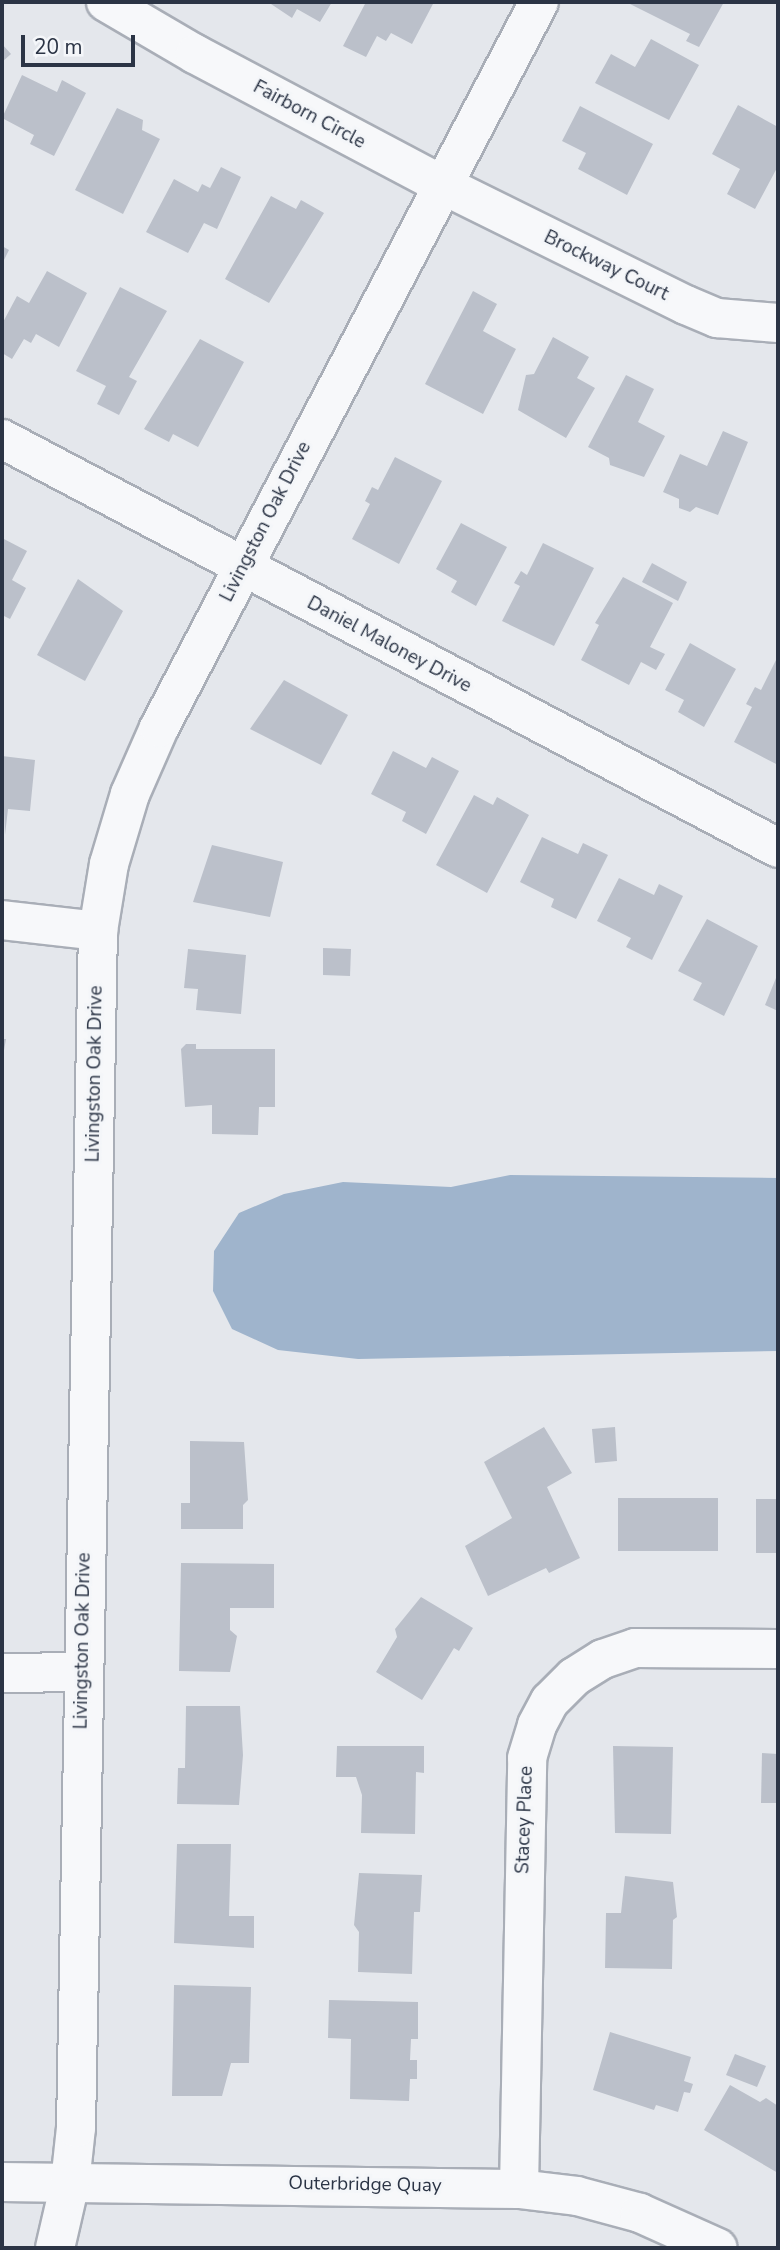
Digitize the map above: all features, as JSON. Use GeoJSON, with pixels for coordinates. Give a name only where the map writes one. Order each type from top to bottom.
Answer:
{"type":"FeatureCollection","features":[{"type":"Feature","properties":{"kind":"street","name":"Fairborn Circle"},"geometry":{"type":"LineString","coordinates":[[106,2],[195,54],[441,184]]}},
{"type":"Feature","properties":{"kind":"street","name":"Livingston Oak Drive"},"geometry":{"type":"LineString","coordinates":[[55,2248],[70,2183],[76,2128],[82,1672],[98,931],[109,864],[130,794],[243,567],[441,184],[539,2]]}},
{"type":"Feature","properties":{"kind":"street","name":"Brockway Court"},"geometry":{"type":"LineString","coordinates":[[441,184],[686,306],[717,318],[778,323]]}},
{"type":"Feature","properties":{"kind":"street","name":"Daniel Maloney Drive"},"geometry":{"type":"LineString","coordinates":[[2,439],[778,848]]}},
{"type":"Feature","properties":{"kind":"street"},"geometry":{"type":"LineString","coordinates":[[2,920],[98,931]]}},
{"type":"Feature","properties":{"kind":"street","name":"Stacey Place"},"geometry":{"type":"LineString","coordinates":[[519,2189],[527,1758],[537,1725],[550,1701],[574,1677],[603,1658],[656,1647],[778,1648]]}},
{"type":"Feature","properties":{"kind":"street"},"geometry":{"type":"LineString","coordinates":[[2,1673],[82,1672]]}},
{"type":"Feature","properties":{"kind":"street","name":"Outerbridge Quay"},"geometry":{"type":"LineString","coordinates":[[2,2182],[519,2189],[577,2196],[640,2213],[718,2248]]}},
{"type":"Feature","properties":{"kind":"water"},"geometry":{"type":"Polygon","coordinates":[[[510,1175],[778,1178],[778,1351],[358,1359],[278,1350],[232,1329],[213,1291],[214,1251],[239,1213],[284,1194],[343,1182],[451,1187],[510,1175]]]}},
{"type":"Feature","properties":{"kind":"building"},"geometry":{"type":"Polygon","coordinates":[[[268,2],[332,2],[320,22],[297,9],[292,18],[268,2]]]}},
{"type":"Feature","properties":{"kind":"building"},"geometry":{"type":"Polygon","coordinates":[[[366,2],[434,2],[412,44],[391,33],[386,41],[377,36],[366,57],[343,46],[366,2]]]}},
{"type":"Feature","properties":{"kind":"building"},"geometry":{"type":"Polygon","coordinates":[[[626,2],[724,2],[699,47],[686,41],[690,34],[626,2]]]}},
{"type":"Feature","properties":{"kind":"building"},"geometry":{"type":"Polygon","coordinates":[[[651,39],[699,65],[669,120],[595,83],[611,54],[635,67],[651,39]]]}},
{"type":"Feature","properties":{"kind":"building"},"geometry":{"type":"Polygon","coordinates":[[[2,44],[11,54],[2,62],[2,44]]]}},
{"type":"Feature","properties":{"kind":"building"},"geometry":{"type":"Polygon","coordinates":[[[22,75],[57,92],[62,80],[86,93],[54,156],[30,144],[34,135],[2,118],[22,75]]]}},
{"type":"Feature","properties":{"kind":"building"},"geometry":{"type":"Polygon","coordinates":[[[738,105],[778,127],[778,166],[755,209],[727,194],[740,169],[712,154],[738,105]]]}},
{"type":"Feature","properties":{"kind":"building"},"geometry":{"type":"Polygon","coordinates":[[[580,106],[653,144],[627,195],[578,169],[586,153],[562,141],[580,106]]]}},
{"type":"Feature","properties":{"kind":"building"},"geometry":{"type":"Polygon","coordinates":[[[117,108],[143,120],[142,130],[160,139],[123,214],[75,190],[117,108]]]}},
{"type":"Feature","properties":{"kind":"building"},"geometry":{"type":"Polygon","coordinates":[[[221,167],[241,177],[217,229],[204,223],[188,253],[146,232],[174,179],[198,192],[202,184],[210,188],[221,167]]]}},
{"type":"Feature","properties":{"kind":"building"},"geometry":{"type":"Polygon","coordinates":[[[271,196],[296,209],[301,200],[324,213],[269,303],[225,279],[271,196]]]}},
{"type":"Feature","properties":{"kind":"building"},"geometry":{"type":"Polygon","coordinates":[[[2,246],[9,250],[2,264],[2,246]]]}},
{"type":"Feature","properties":{"kind":"building"},"geometry":{"type":"Polygon","coordinates":[[[47,271],[87,293],[59,347],[36,334],[31,343],[24,339],[12,359],[2,353],[2,324],[17,296],[29,303],[47,271]]]}},
{"type":"Feature","properties":{"kind":"building"},"geometry":{"type":"Polygon","coordinates":[[[120,287],[167,311],[129,377],[137,381],[119,415],[97,404],[106,386],[76,371],[120,287]]]}},
{"type":"Feature","properties":{"kind":"building"},"geometry":{"type":"Polygon","coordinates":[[[473,291],[497,304],[483,331],[516,349],[483,414],[425,384],[473,291]]]}},
{"type":"Feature","properties":{"kind":"building"},"geometry":{"type":"Polygon","coordinates":[[[553,337],[589,357],[577,378],[595,388],[566,438],[518,410],[526,375],[534,374],[553,337]]]}},
{"type":"Feature","properties":{"kind":"building"},"geometry":{"type":"Polygon","coordinates":[[[200,339],[244,362],[198,447],[173,434],[169,442],[144,429],[200,339]]]}},
{"type":"Feature","properties":{"kind":"building"},"geometry":{"type":"Polygon","coordinates":[[[626,375],[654,389],[638,422],[665,436],[644,477],[610,465],[609,458],[588,447],[626,375]]]}},
{"type":"Feature","properties":{"kind":"building"},"geometry":{"type":"Polygon","coordinates":[[[723,431],[748,442],[718,515],[696,507],[690,512],[679,508],[679,499],[663,492],[680,454],[707,466],[723,431]]]}},
{"type":"Feature","properties":{"kind":"building"},"geometry":{"type":"Polygon","coordinates":[[[395,457],[442,481],[399,564],[352,539],[370,504],[365,501],[372,487],[378,490],[395,457]]]}},
{"type":"Feature","properties":{"kind":"building"},"geometry":{"type":"Polygon","coordinates":[[[461,523],[507,547],[476,606],[451,592],[457,581],[436,569],[461,523]]]}},
{"type":"Feature","properties":{"kind":"building"},"geometry":{"type":"Polygon","coordinates":[[[2,538],[27,551],[12,580],[26,588],[10,619],[2,615],[2,538]]]}},
{"type":"Feature","properties":{"kind":"building"},"geometry":{"type":"Polygon","coordinates":[[[543,543],[594,568],[554,646],[502,621],[520,586],[514,583],[521,571],[527,575],[543,543]]]}},
{"type":"Feature","properties":{"kind":"building"},"geometry":{"type":"Polygon","coordinates":[[[652,563],[687,582],[678,601],[642,582],[652,563]]]}},
{"type":"Feature","properties":{"kind":"building"},"geometry":{"type":"Polygon","coordinates":[[[623,577],[673,603],[650,647],[665,654],[656,670],[641,662],[629,685],[581,660],[599,625],[595,623],[623,577]]]}},
{"type":"Feature","properties":{"kind":"building"},"geometry":{"type":"Polygon","coordinates":[[[78,579],[123,611],[85,681],[37,655],[78,579]]]}},
{"type":"Feature","properties":{"kind":"building"},"geometry":{"type":"Polygon","coordinates":[[[690,643],[736,669],[704,727],[678,712],[684,700],[665,690],[690,643]]]}},
{"type":"Feature","properties":{"kind":"building"},"geometry":{"type":"Polygon","coordinates":[[[778,656],[778,765],[734,742],[752,707],[746,704],[755,687],[761,690],[778,656]]]}},
{"type":"Feature","properties":{"kind":"building"},"geometry":{"type":"Polygon","coordinates":[[[284,680],[348,715],[321,765],[250,729],[284,680]]]}},
{"type":"Feature","properties":{"kind":"building"},"geometry":{"type":"Polygon","coordinates":[[[393,751],[426,768],[432,757],[459,771],[426,834],[402,821],[406,812],[371,794],[393,751]]]}},
{"type":"Feature","properties":{"kind":"building"},"geometry":{"type":"Polygon","coordinates":[[[2,756],[35,760],[30,811],[8,809],[5,835],[2,756]]]}},
{"type":"Feature","properties":{"kind":"building"},"geometry":{"type":"Polygon","coordinates":[[[474,795],[493,805],[497,797],[529,815],[487,893],[436,865],[474,795]]]}},
{"type":"Feature","properties":{"kind":"building"},"geometry":{"type":"Polygon","coordinates":[[[542,837],[578,854],[583,843],[608,855],[576,919],[551,907],[554,899],[520,882],[542,837]]]}},
{"type":"Feature","properties":{"kind":"building"},"geometry":{"type":"Polygon","coordinates":[[[212,845],[283,862],[270,917],[193,902],[212,845]]]}},
{"type":"Feature","properties":{"kind":"building"},"geometry":{"type":"Polygon","coordinates":[[[619,878],[654,895],[659,884],[683,896],[652,960],[626,947],[631,938],[597,921],[619,878]]]}},
{"type":"Feature","properties":{"kind":"building"},"geometry":{"type":"Polygon","coordinates":[[[707,919],[758,946],[724,1016],[693,1000],[702,983],[678,971],[707,919]]]}},
{"type":"Feature","properties":{"kind":"building"},"geometry":{"type":"Polygon","coordinates":[[[323,948],[351,949],[350,976],[323,975],[323,948]]]}},
{"type":"Feature","properties":{"kind":"building"},"geometry":{"type":"Polygon","coordinates":[[[188,949],[246,955],[241,1014],[196,1010],[198,989],[184,988],[188,949]]]}},
{"type":"Feature","properties":{"kind":"building"},"geometry":{"type":"Polygon","coordinates":[[[778,973],[778,1011],[765,1005],[778,973]]]}},
{"type":"Feature","properties":{"kind":"building"},"geometry":{"type":"Polygon","coordinates":[[[2,1039],[6,1039],[3,1056],[2,1055],[2,1039]]]}},
{"type":"Feature","properties":{"kind":"building"},"geometry":{"type":"Polygon","coordinates":[[[186,1044],[196,1044],[196,1049],[275,1049],[275,1107],[259,1107],[258,1135],[212,1134],[212,1105],[185,1107],[181,1049],[186,1044]]]}},
{"type":"Feature","properties":{"kind":"building"},"geometry":{"type":"Polygon","coordinates":[[[544,1427],[572,1473],[547,1487],[580,1558],[549,1573],[546,1568],[488,1596],[465,1546],[512,1518],[484,1462],[544,1427]]]}},
{"type":"Feature","properties":{"kind":"building"},"geometry":{"type":"Polygon","coordinates":[[[615,1427],[617,1461],[595,1463],[592,1429],[615,1427]]]}},
{"type":"Feature","properties":{"kind":"building"},"geometry":{"type":"Polygon","coordinates":[[[190,1441],[244,1442],[248,1500],[243,1505],[243,1529],[181,1529],[181,1503],[190,1503],[190,1441]]]}},
{"type":"Feature","properties":{"kind":"building"},"geometry":{"type":"Polygon","coordinates":[[[618,1498],[718,1498],[718,1551],[618,1551],[618,1498]]]}},
{"type":"Feature","properties":{"kind":"building"},"geometry":{"type":"Polygon","coordinates":[[[756,1499],[778,1499],[778,1553],[756,1553],[756,1499]]]}},
{"type":"Feature","properties":{"kind":"building"},"geometry":{"type":"Polygon","coordinates":[[[181,1563],[274,1564],[274,1608],[230,1608],[230,1630],[237,1636],[230,1672],[179,1671],[181,1563]]]}},
{"type":"Feature","properties":{"kind":"building"},"geometry":{"type":"Polygon","coordinates":[[[421,1597],[473,1628],[459,1651],[454,1648],[422,1700],[376,1672],[397,1637],[395,1629],[421,1597]]]}},
{"type":"Feature","properties":{"kind":"building"},"geometry":{"type":"Polygon","coordinates":[[[186,1706],[240,1706],[243,1755],[239,1805],[177,1804],[178,1768],[185,1768],[186,1706]]]}},
{"type":"Feature","properties":{"kind":"building"},"geometry":{"type":"Polygon","coordinates":[[[337,1746],[424,1746],[424,1773],[416,1772],[415,1834],[361,1833],[362,1795],[356,1777],[336,1777],[337,1746]]]}},
{"type":"Feature","properties":{"kind":"building"},"geometry":{"type":"Polygon","coordinates":[[[613,1746],[673,1747],[671,1834],[615,1833],[613,1746]]]}},
{"type":"Feature","properties":{"kind":"building"},"geometry":{"type":"Polygon","coordinates":[[[762,1753],[778,1754],[778,1803],[761,1803],[762,1753]]]}},
{"type":"Feature","properties":{"kind":"building"},"geometry":{"type":"Polygon","coordinates":[[[177,1844],[231,1844],[229,1916],[254,1916],[254,1948],[174,1943],[177,1844]]]}},
{"type":"Feature","properties":{"kind":"building"},"geometry":{"type":"Polygon","coordinates":[[[359,1873],[422,1875],[420,1912],[414,1912],[412,1974],[358,1972],[359,1932],[354,1925],[359,1873]]]}},
{"type":"Feature","properties":{"kind":"building"},"geometry":{"type":"Polygon","coordinates":[[[625,1876],[673,1882],[677,1917],[673,1920],[672,1969],[605,1968],[606,1913],[621,1913],[625,1876]]]}},
{"type":"Feature","properties":{"kind":"building"},"geometry":{"type":"Polygon","coordinates":[[[174,1985],[251,1987],[249,2063],[231,2063],[222,2096],[172,2096],[174,1985]]]}},
{"type":"Feature","properties":{"kind":"building"},"geometry":{"type":"Polygon","coordinates":[[[329,2000],[418,2002],[418,2039],[411,2039],[410,2060],[417,2060],[417,2079],[410,2079],[409,2101],[350,2099],[351,2039],[328,2038],[329,2000]]]}},
{"type":"Feature","properties":{"kind":"building"},"geometry":{"type":"Polygon","coordinates":[[[610,2032],[691,2057],[684,2081],[693,2084],[690,2093],[684,2092],[678,2112],[656,2105],[654,2110],[593,2090],[610,2032]]]}},
{"type":"Feature","properties":{"kind":"building"},"geometry":{"type":"Polygon","coordinates":[[[735,2054],[766,2066],[757,2087],[726,2075],[735,2054]]]}},
{"type":"Feature","properties":{"kind":"building"},"geometry":{"type":"Polygon","coordinates":[[[730,2085],[760,2102],[766,2098],[778,2106],[778,2173],[704,2130],[730,2085]]]}}]}
